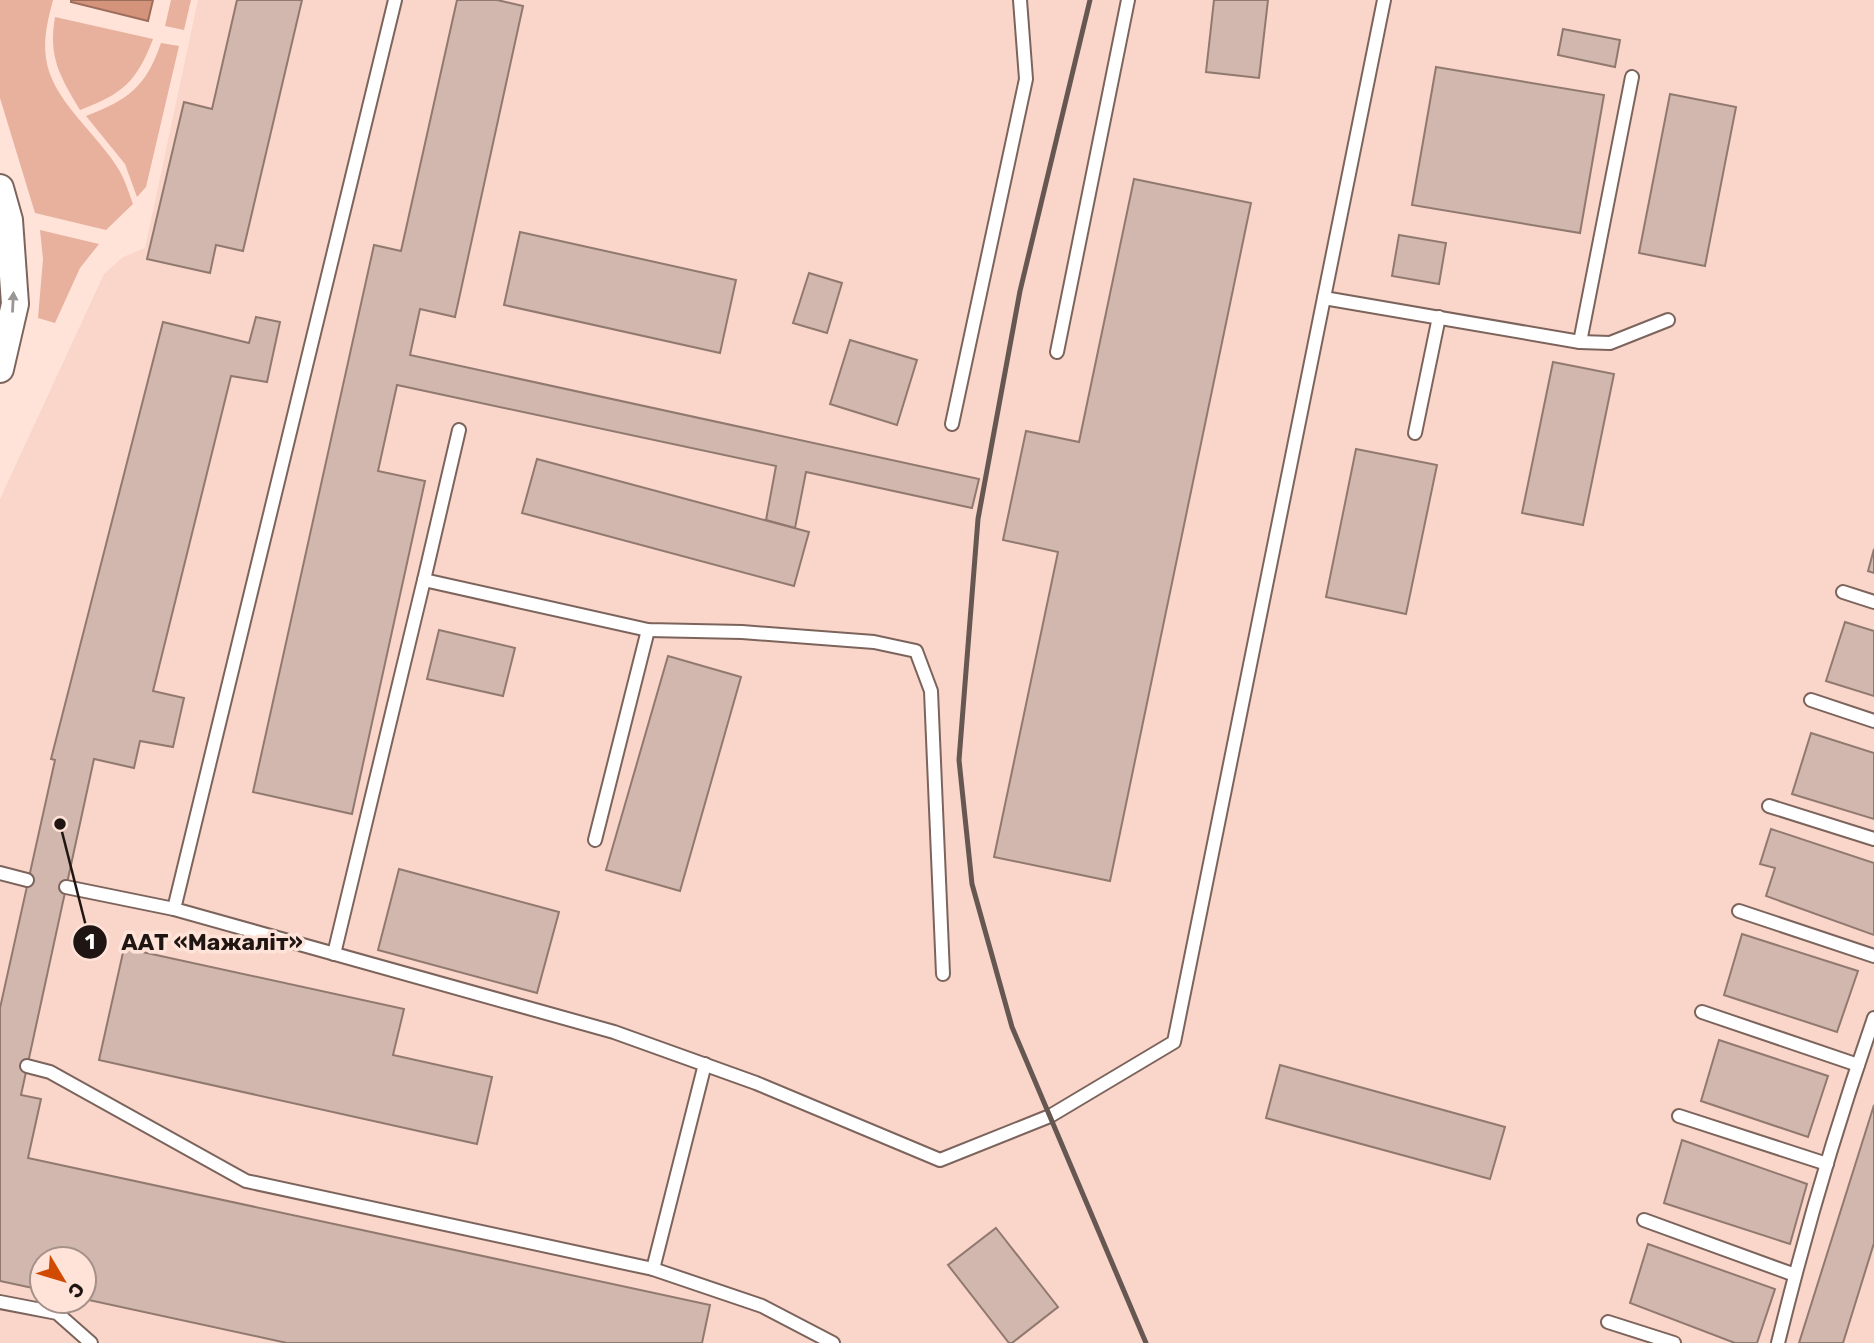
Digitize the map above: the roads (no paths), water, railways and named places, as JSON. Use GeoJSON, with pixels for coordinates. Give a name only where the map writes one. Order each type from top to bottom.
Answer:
{"type":"FeatureCollection","features":[{"type":"Feature","properties":{"kind":"street"},"geometry":{"type":"LineString","coordinates":[[0,188],[9,220],[15,304],[0,369]]}},
{"type":"Feature","properties":{"kind":"lane"},"geometry":{"type":"LineString","coordinates":[[174,909],[395,0]]}},
{"type":"Feature","properties":{"kind":"lane"},"geometry":{"type":"LineString","coordinates":[[952,424],[1026,79],[1020,0]]}},
{"type":"Feature","properties":{"kind":"lane"},"geometry":{"type":"LineString","coordinates":[[1057,352],[1128,0]]}},
{"type":"Feature","properties":{"kind":"lane"},"geometry":{"type":"LineString","coordinates":[[66,887],[174,909],[614,1032],[756,1083],[940,1160],[1050,1116],[1174,1042],[1384,0]]}},
{"type":"Feature","properties":{"kind":"lane"},"geometry":{"type":"LineString","coordinates":[[1580,342],[1632,77]]}},
{"type":"Feature","properties":{"kind":"lane"},"geometry":{"type":"LineString","coordinates":[[1324,298],[1580,342],[1610,343],[1668,320]]}},
{"type":"Feature","properties":{"kind":"lane"},"geometry":{"type":"LineString","coordinates":[[1415,433],[1439,317]]}},
{"type":"Feature","properties":{"kind":"lane"},"geometry":{"type":"LineString","coordinates":[[334,954],[459,430]]}},
{"type":"Feature","properties":{"kind":"lane"},"geometry":{"type":"LineString","coordinates":[[424,580],[648,630],[742,632],[874,642],[916,651],[931,691],[943,974]]}},
{"type":"Feature","properties":{"kind":"lane"},"geometry":{"type":"LineString","coordinates":[[1843,593],[1874,602]]}},
{"type":"Feature","properties":{"kind":"lane"},"geometry":{"type":"LineString","coordinates":[[594,840],[648,630]]}},
{"type":"Feature","properties":{"kind":"lane"},"geometry":{"type":"LineString","coordinates":[[1811,699],[1874,721]]}},
{"type":"Feature","properties":{"kind":"lane"},"geometry":{"type":"LineString","coordinates":[[1769,806],[1874,839]]}},
{"type":"Feature","properties":{"kind":"lane"},"geometry":{"type":"LineString","coordinates":[[0,873],[27,880]]}},
{"type":"Feature","properties":{"kind":"lane"},"geometry":{"type":"LineString","coordinates":[[1739,911],[1874,956]]}},
{"type":"Feature","properties":{"kind":"lane"},"geometry":{"type":"LineString","coordinates":[[1702,1012],[1858,1065]]}},
{"type":"Feature","properties":{"kind":"lane"},"geometry":{"type":"LineString","coordinates":[[1778,1343],[1827,1164],[1874,1018]]}},
{"type":"Feature","properties":{"kind":"lane"},"geometry":{"type":"LineString","coordinates":[[653,1269],[705,1064]]}},
{"type":"Feature","properties":{"kind":"lane"},"geometry":{"type":"LineString","coordinates":[[27,1066],[50,1072],[246,1181],[653,1269],[762,1306],[833,1343]]}},
{"type":"Feature","properties":{"kind":"lane"},"geometry":{"type":"LineString","coordinates":[[1679,1116],[1827,1164]]}},
{"type":"Feature","properties":{"kind":"lane"},"geometry":{"type":"LineString","coordinates":[[1644,1220],[1795,1275]]}},
{"type":"Feature","properties":{"kind":"lane"},"geometry":{"type":"LineString","coordinates":[[0,1302],[57,1313],[90,1343]]}},
{"type":"Feature","properties":{"kind":"lane"},"geometry":{"type":"LineString","coordinates":[[1608,1322],[1674,1343]]}},
{"type":"Feature","properties":{"kind":"railway"},"geometry":{"type":"LineString","coordinates":[[1090,0],[1020,291],[978,519],[959,760],[972,884],[1012,1027],[1146,1343]]}},
{"type":"Feature","properties":{"kind":"place","name":"ААТ «Мажаліт»"},"geometry":{"type":"Point","coordinates":[60,824]}}]}
